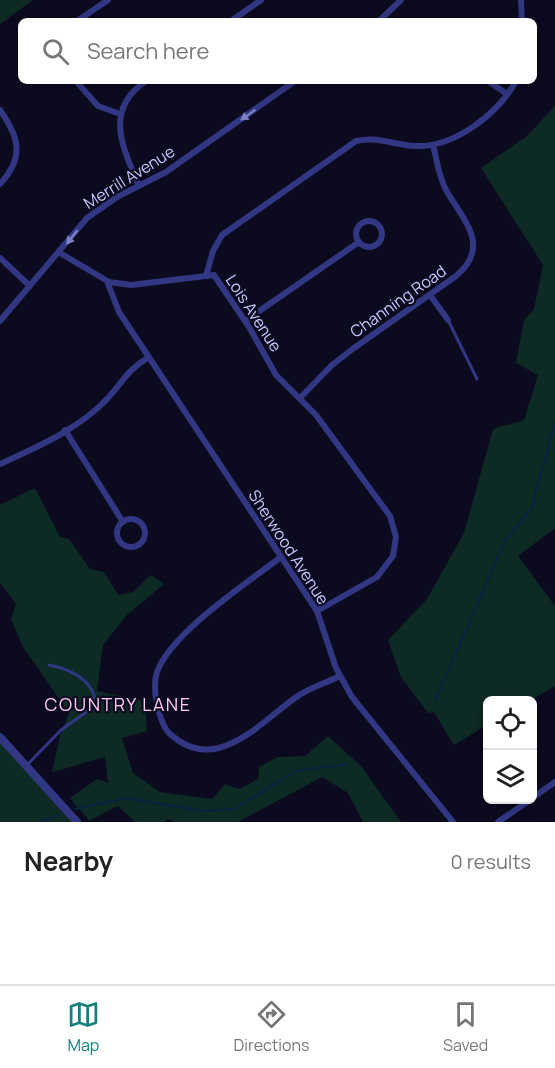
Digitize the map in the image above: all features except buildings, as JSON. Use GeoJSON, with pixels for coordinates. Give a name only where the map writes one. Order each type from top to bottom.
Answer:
{"type":"FeatureCollection","features":[{"type":"Feature","properties":{"kind":"street"},"geometry":{"type":"LineString","coordinates":[[81,18],[108,0]]}},
{"type":"Feature","properties":{"kind":"street"},"geometry":{"type":"LineString","coordinates":[[235,18],[261,0]]}},
{"type":"Feature","properties":{"kind":"street"},"geometry":{"type":"LineString","coordinates":[[382,18],[401,0]]}},
{"type":"Feature","properties":{"kind":"street"},"geometry":{"type":"LineString","coordinates":[[521,0],[522,18]]}},
{"type":"Feature","properties":{"kind":"street"},"geometry":{"type":"LineString","coordinates":[[78,84],[98,106],[120,114]]}},
{"type":"Feature","properties":{"kind":"street"},"geometry":{"type":"LineString","coordinates":[[140,186],[123,147],[120,114],[131,94],[143,84]]}},
{"type":"Feature","properties":{"kind":"street","name":"Merrill Avenue"},"geometry":{"type":"LineString","coordinates":[[0,321],[60,253],[87,218],[117,197],[166,172],[291,84]]}},
{"type":"Feature","properties":{"kind":"street"},"geometry":{"type":"LineString","coordinates":[[492,84],[507,94]]}},
{"type":"Feature","properties":{"kind":"street","name":"Lois Avenue"},"geometry":{"type":"LineString","coordinates":[[316,611],[377,578],[393,556],[396,537],[390,516],[316,415],[276,375],[245,321],[214,275],[206,276],[213,251],[222,235],[356,141],[378,138],[409,145],[433,145],[455,137],[486,117],[514,84]]}},
{"type":"Feature","properties":{"kind":"street"},"geometry":{"type":"LineString","coordinates":[[0,110],[14,129],[18,147],[13,166],[0,184]]}},
{"type":"Feature","properties":{"kind":"street","name":"Channing Road"},"geometry":{"type":"LineString","coordinates":[[300,398],[332,364],[463,271],[471,257],[474,241],[469,226],[440,177],[433,145]]}},
{"type":"Feature","properties":{"kind":"street"},"geometry":{"type":"LineString","coordinates":[[370,222],[378,225],[381,237],[378,244],[370,247],[359,243],[356,235],[362,224],[370,222]]}},
{"type":"Feature","properties":{"kind":"street"},"geometry":{"type":"LineString","coordinates":[[245,321],[359,243]]}},
{"type":"Feature","properties":{"kind":"street"},"geometry":{"type":"LineString","coordinates":[[60,253],[107,281],[131,285],[206,276]]}},
{"type":"Feature","properties":{"kind":"street"},"geometry":{"type":"LineString","coordinates":[[0,258],[30,286]]}},
{"type":"Feature","properties":{"kind":"street","name":"Sherwood Avenue"},"geometry":{"type":"LineString","coordinates":[[107,281],[119,312],[316,611],[340,676],[352,697],[453,822]]}},
{"type":"Feature","properties":{"kind":"street"},"geometry":{"type":"LineString","coordinates":[[430,295],[448,320]]}},
{"type":"Feature","properties":{"kind":"street"},"geometry":{"type":"LineString","coordinates":[[0,464],[79,422],[107,399],[130,368],[149,357]]}},
{"type":"Feature","properties":{"kind":"street"},"geometry":{"type":"LineString","coordinates":[[65,430],[123,522]]}},
{"type":"Feature","properties":{"kind":"street"},"geometry":{"type":"LineString","coordinates":[[131,520],[142,526],[144,538],[139,545],[130,547],[119,539],[118,530],[123,522],[131,520]]}},
{"type":"Feature","properties":{"kind":"street"},"geometry":{"type":"LineString","coordinates":[[281,557],[214,608],[164,658],[156,673],[156,695],[166,729],[178,742],[195,749],[218,748],[238,740],[298,696],[340,676]]}},
{"type":"Feature","properties":{"kind":"street"},"geometry":{"type":"LineString","coordinates":[[0,737],[77,822]]}},
{"type":"Feature","properties":{"kind":"street"},"geometry":{"type":"LineString","coordinates":[[537,795],[554,784]]}},
{"type":"Feature","properties":{"kind":"street"},"geometry":{"type":"LineString","coordinates":[[498,822],[524,804]]}},
{"type":"Feature","properties":{"kind":"lane"},"geometry":{"type":"LineString","coordinates":[[448,320],[477,379]]}},
{"type":"Feature","properties":{"kind":"lane"},"geometry":{"type":"LineString","coordinates":[[25,766],[61,730],[89,710],[95,698],[92,686],[68,669],[49,665]]}},
{"type":"Feature","properties":{"kind":"green space"},"geometry":{"type":"Polygon","coordinates":[[[0,0],[33,0],[0,24],[0,0]]]}},
{"type":"Feature","properties":{"kind":"green space"},"geometry":{"type":"Polygon","coordinates":[[[555,106],[555,528],[518,556],[555,606],[555,686],[537,696],[483,696],[483,727],[454,745],[434,712],[428,713],[401,677],[388,640],[427,599],[464,533],[493,429],[524,420],[538,375],[516,363],[524,320],[534,309],[543,265],[481,168],[527,136],[555,106]]]}},
{"type":"Feature","properties":{"kind":"green space"},"geometry":{"type":"Polygon","coordinates":[[[35,488],[60,537],[69,539],[90,569],[104,572],[118,595],[133,592],[151,575],[164,584],[127,615],[103,645],[97,691],[145,701],[147,731],[122,738],[133,773],[160,792],[212,799],[225,784],[240,789],[258,779],[259,767],[278,757],[305,756],[328,736],[361,766],[401,822],[363,822],[348,793],[322,777],[238,822],[175,822],[168,819],[164,822],[135,822],[118,806],[89,821],[70,798],[97,779],[108,783],[105,757],[52,772],[60,736],[69,713],[23,647],[11,619],[16,604],[0,583],[0,505],[35,488]]]}},
{"type":"Feature","properties":{"kind":"green space"},"geometry":{"type":"Polygon","coordinates":[[[0,737],[80,822],[0,822],[0,737]]]}},
{"type":"Feature","properties":{"kind":"waterway"},"geometry":{"type":"LineString","coordinates":[[435,701],[505,541],[531,509],[555,423]]}},
{"type":"Feature","properties":{"kind":"waterway"},"geometry":{"type":"LineString","coordinates":[[75,809],[125,798],[203,811],[234,809],[296,771],[347,764]]}},
{"type":"Feature","properties":{"kind":"waterway"},"geometry":{"type":"LineString","coordinates":[[39,822],[58,815]]}},
{"type":"Feature","properties":{"kind":"district","name":"COUNTRY LANE"},"geometry":{"type":"Point","coordinates":[118,704]}}]}
